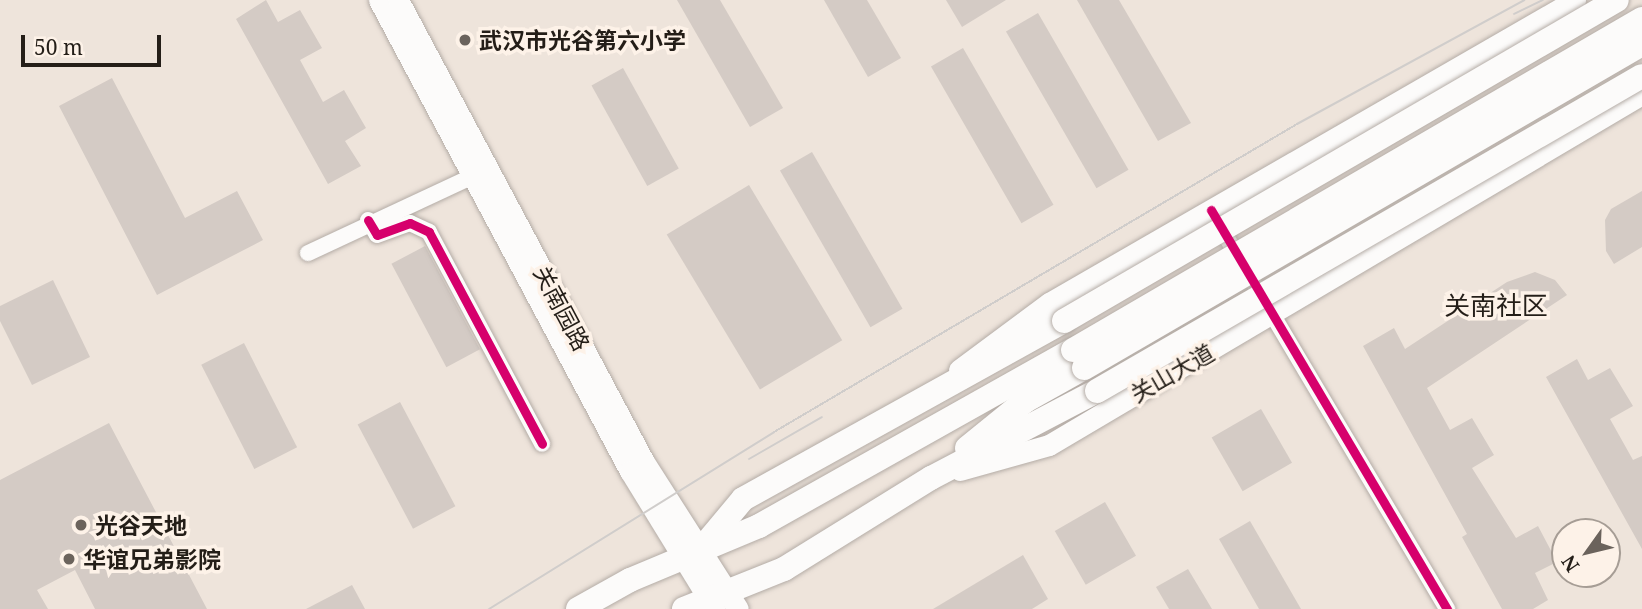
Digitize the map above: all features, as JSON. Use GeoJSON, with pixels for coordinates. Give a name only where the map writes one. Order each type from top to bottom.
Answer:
{"type":"FeatureCollection","features":[{"type":"Feature","properties":{"kind":"main road","name":"关南园路"},"geometry":{"type":"LineString","coordinates":[[379,0],[481,172],[644,462],[692,554],[722,602]]}},
{"type":"Feature","properties":{"kind":"main road","name":"关南园路"},"geometry":{"type":"LineString","coordinates":[[398,0],[481,172]]}},
{"type":"Feature","properties":{"kind":"main road"},"geometry":{"type":"LineString","coordinates":[[940,385],[1049,303],[1575,0]]}},
{"type":"Feature","properties":{"kind":"main road"},"geometry":{"type":"LineString","coordinates":[[692,554],[743,499],[940,385],[1064,321],[1618,0]]}},
{"type":"Feature","properties":{"kind":"main road"},"geometry":{"type":"LineString","coordinates":[[931,478],[1078,359],[1642,19]]}},
{"type":"Feature","properties":{"kind":"main road"},"geometry":{"type":"LineString","coordinates":[[578,609],[692,554],[759,526],[1009,383],[1078,359],[1642,44]]}},
{"type":"Feature","properties":{"kind":"main road"},"geometry":{"type":"LineString","coordinates":[[931,478],[1097,391],[1642,76]]}},
{"type":"Feature","properties":{"kind":"main road","name":"关山大道"},"geometry":{"type":"LineString","coordinates":[[684,609],[722,602],[784,569],[931,478],[1049,445],[1275,314],[1642,94]]}},
{"type":"Feature","properties":{"kind":"street"},"geometry":{"type":"LineString","coordinates":[[307,253],[368,220],[412,208],[481,172]]}},
{"type":"Feature","properties":{"kind":"street"},"geometry":{"type":"LineString","coordinates":[[1210,210],[1275,314],[1447,609]]}},
{"type":"Feature","properties":{"kind":"street"},"geometry":{"type":"LineString","coordinates":[[368,220],[377,235],[410,223],[429,232],[542,444]]}},
{"type":"Feature","properties":{"kind":"building"},"geometry":{"type":"Polygon","coordinates":[[[266,0],[278,22],[300,10],[322,48],[300,60],[323,102],[344,90],[366,128],[345,141],[361,166],[328,184],[236,19],[266,0]]]}},
{"type":"Feature","properties":{"kind":"building"},"geometry":{"type":"Polygon","coordinates":[[[677,0],[720,0],[783,108],[750,127],[677,0]]]}},
{"type":"Feature","properties":{"kind":"building"},"geometry":{"type":"Polygon","coordinates":[[[824,0],[867,0],[901,58],[868,77],[824,0]]]}},
{"type":"Feature","properties":{"kind":"building"},"geometry":{"type":"Polygon","coordinates":[[[946,0],[1006,0],[962,27],[946,0]]]}},
{"type":"Feature","properties":{"kind":"building"},"geometry":{"type":"Polygon","coordinates":[[[1077,0],[1119,0],[1191,123],[1158,141],[1077,0]]]}},
{"type":"Feature","properties":{"kind":"building"},"geometry":{"type":"Polygon","coordinates":[[[1038,13],[1128,170],[1096,188],[1006,32],[1038,13]]]}},
{"type":"Feature","properties":{"kind":"building"},"geometry":{"type":"Polygon","coordinates":[[[963,48],[1054,205],[1021,223],[931,66],[963,48]]]}},
{"type":"Feature","properties":{"kind":"building"},"geometry":{"type":"Polygon","coordinates":[[[623,68],[679,169],[647,186],[592,85],[623,68]]]}},
{"type":"Feature","properties":{"kind":"building"},"geometry":{"type":"Polygon","coordinates":[[[112,78],[185,218],[237,191],[263,240],[157,295],[59,106],[112,78]]]}},
{"type":"Feature","properties":{"kind":"building"},"geometry":{"type":"Polygon","coordinates":[[[812,152],[902,309],[870,327],[780,170],[812,152]]]}},
{"type":"Feature","properties":{"kind":"building"},"geometry":{"type":"Polygon","coordinates":[[[749,185],[842,340],[760,390],[667,234],[749,185]]]}},
{"type":"Feature","properties":{"kind":"building"},"geometry":{"type":"Polygon","coordinates":[[[1642,191],[1642,247],[1614,264],[1606,251],[1605,220],[1611,209],[1642,191]]]}},
{"type":"Feature","properties":{"kind":"building"},"geometry":{"type":"Polygon","coordinates":[[[425,246],[480,349],[446,367],[391,264],[425,246]]]}},
{"type":"Feature","properties":{"kind":"building"},"geometry":{"type":"Polygon","coordinates":[[[1535,272],[1555,280],[1567,295],[1427,388],[1450,430],[1472,418],[1494,455],[1472,468],[1516,538],[1538,526],[1551,551],[1551,565],[1535,573],[1548,600],[1533,609],[1502,609],[1462,537],[1467,534],[1363,346],[1394,328],[1405,349],[1507,282],[1535,272]]]}},
{"type":"Feature","properties":{"kind":"building"},"geometry":{"type":"Polygon","coordinates":[[[53,280],[90,357],[32,385],[0,321],[0,306],[53,280]]]}},
{"type":"Feature","properties":{"kind":"building"},"geometry":{"type":"Polygon","coordinates":[[[244,343],[297,447],[254,469],[201,365],[244,343]]]}},
{"type":"Feature","properties":{"kind":"building"},"geometry":{"type":"Polygon","coordinates":[[[1577,359],[1588,380],[1610,368],[1633,406],[1610,419],[1633,460],[1642,456],[1642,549],[1546,377],[1577,359]]]}},
{"type":"Feature","properties":{"kind":"building"},"geometry":{"type":"Polygon","coordinates":[[[400,402],[455,506],[413,529],[358,425],[400,402]]]}},
{"type":"Feature","properties":{"kind":"building"},"geometry":{"type":"Polygon","coordinates":[[[1261,409],[1292,463],[1243,491],[1212,438],[1261,409]]]}},
{"type":"Feature","properties":{"kind":"building","name":"光谷天地"},"geometry":{"type":"Polygon","coordinates":[[[109,423],[207,609],[95,609],[75,570],[37,590],[48,609],[0,609],[0,480],[109,423]]]}},
{"type":"Feature","properties":{"kind":"building"},"geometry":{"type":"Polygon","coordinates":[[[1105,502],[1136,556],[1086,585],[1055,531],[1105,502]]]}},
{"type":"Feature","properties":{"kind":"building"},"geometry":{"type":"Polygon","coordinates":[[[1250,521],[1301,609],[1259,609],[1219,539],[1250,521]]]}},
{"type":"Feature","properties":{"kind":"building"},"geometry":{"type":"Polygon","coordinates":[[[1023,555],[1048,599],[1032,609],[933,609],[1023,555]]]}},
{"type":"Feature","properties":{"kind":"building"},"geometry":{"type":"Polygon","coordinates":[[[1188,569],[1212,609],[1169,609],[1156,587],[1188,569]]]}},
{"type":"Feature","properties":{"kind":"building"},"geometry":{"type":"Polygon","coordinates":[[[352,585],[365,609],[306,609],[352,585]]]}},
{"type":"Feature","properties":{"kind":"tram line"},"geometry":{"type":"LineString","coordinates":[[489,609],[774,432],[1297,124],[1524,0]]}},
{"type":"Feature","properties":{"kind":"tram line"},"geometry":{"type":"LineString","coordinates":[[1514,14],[1543,0]]}},
{"type":"Feature","properties":{"kind":"tram line"},"geometry":{"type":"LineString","coordinates":[[749,459],[822,417]]}},
{"type":"Feature","properties":{"kind":"cycle path"},"geometry":{"type":"LineString","coordinates":[[1211,210],[1447,609]]}},
{"type":"Feature","properties":{"kind":"cycle path"},"geometry":{"type":"LineString","coordinates":[[368,220],[377,235],[410,223],[429,232],[542,444]]}},
{"type":"Feature","properties":{"kind":"place","name":"武汉市光谷第六小学"},"geometry":{"type":"Point","coordinates":[465,40]}},
{"type":"Feature","properties":{"kind":"place","name":"光谷天地"},"geometry":{"type":"Point","coordinates":[81,525]}},
{"type":"Feature","properties":{"kind":"place","name":"华谊兄弟影院"},"geometry":{"type":"Point","coordinates":[69,559]}},
{"type":"Feature","properties":{"kind":"district","name":"关南社区"},"geometry":{"type":"Point","coordinates":[1496,306]}}]}
